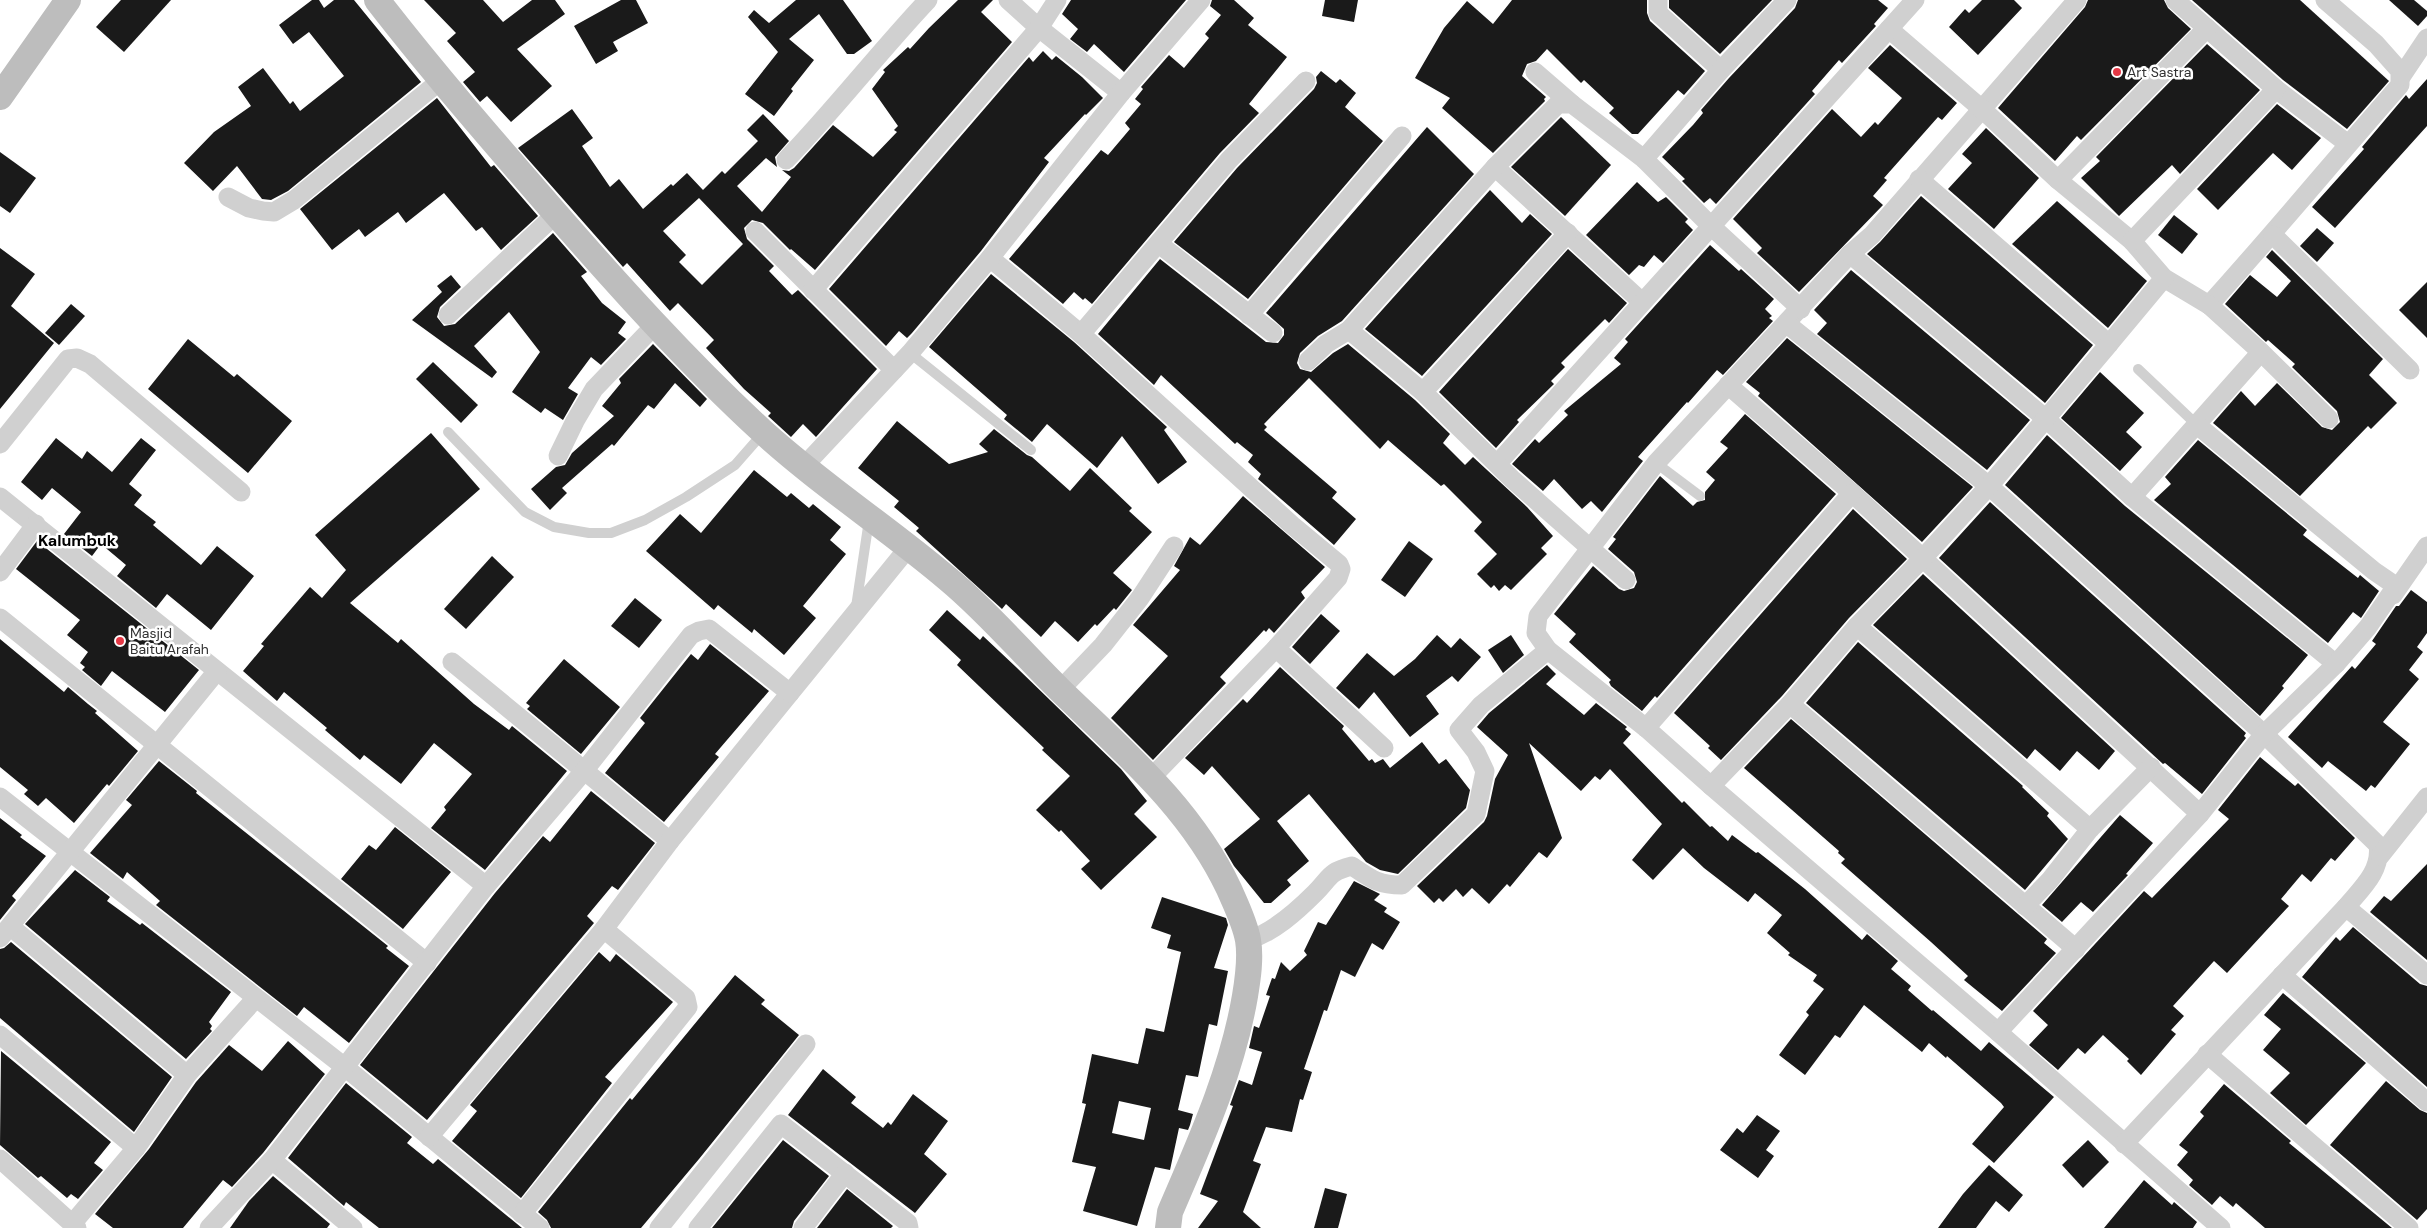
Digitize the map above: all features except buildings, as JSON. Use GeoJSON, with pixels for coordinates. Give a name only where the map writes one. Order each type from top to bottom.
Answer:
{"type":"FeatureCollection","features":[{"type":"Feature","properties":{"kind":"street"},"geometry":{"type":"LineString","coordinates":[[0,97],[68,0]]}},
{"type":"Feature","properties":{"kind":"street"},"geometry":{"type":"LineString","coordinates":[[377,0],[440,81],[655,325],[764,432],[949,579],[1000,626],[1060,690],[1104,730],[1151,778],[1203,842],[1238,908],[1248,940],[1247,980],[1232,1054],[1222,1086],[1170,1212],[1168,1228]]}},
{"type":"Feature","properties":{"kind":"street"},"geometry":{"type":"LineString","coordinates":[[786,160],[882,49],[928,0]]}},
{"type":"Feature","properties":{"kind":"street"},"geometry":{"type":"LineString","coordinates":[[1008,0],[1039,28],[1121,93]]}},
{"type":"Feature","properties":{"kind":"street"},"geometry":{"type":"LineString","coordinates":[[813,290],[1039,28],[1057,0]]}},
{"type":"Feature","properties":{"kind":"street"},"geometry":{"type":"LineString","coordinates":[[805,465],[910,353],[990,258],[1121,93],[1201,0]]}},
{"type":"Feature","properties":{"kind":"street"},"geometry":{"type":"LineString","coordinates":[[1658,0],[1658,13],[1721,70]]}},
{"type":"Feature","properties":{"kind":"street"},"geometry":{"type":"LineString","coordinates":[[1644,159],[1721,70],[1787,0]]}},
{"type":"Feature","properties":{"kind":"street"},"geometry":{"type":"LineString","coordinates":[[1497,464],[1915,0]]}},
{"type":"Feature","properties":{"kind":"street"},"geometry":{"type":"LineString","coordinates":[[2077,0],[1983,110],[1919,179],[1872,234],[1850,254],[1801,309],[1656,463],[1538,616],[1536,633],[1548,650],[1646,728],[1998,1032],[2221,1228]]}},
{"type":"Feature","properties":{"kind":"street"},"geometry":{"type":"LineString","coordinates":[[2175,0],[2276,89],[2348,144]]}},
{"type":"Feature","properties":{"kind":"street"},"geometry":{"type":"LineString","coordinates":[[2325,0],[2376,44],[2400,71],[2402,77]]}},
{"type":"Feature","properties":{"kind":"street"},"geometry":{"type":"LineString","coordinates":[[2058,180],[2207,28]]}},
{"type":"Feature","properties":{"kind":"street"},"geometry":{"type":"LineString","coordinates":[[1889,29],[1983,110],[2058,180],[2132,241],[2164,278],[2209,305],[2261,352],[2329,419]]}},
{"type":"Feature","properties":{"kind":"street"},"geometry":{"type":"LineString","coordinates":[[2209,305],[2273,234],[2400,85],[2402,77],[2427,38]]}},
{"type":"Feature","properties":{"kind":"street"},"geometry":{"type":"LineString","coordinates":[[1535,72],[1572,104],[1644,159],[1711,226],[1801,309]]}},
{"type":"Feature","properties":{"kind":"street"},"geometry":{"type":"LineString","coordinates":[[228,197],[249,208],[274,212],[294,200],[440,81]]}},
{"type":"Feature","properties":{"kind":"street"},"geometry":{"type":"LineString","coordinates":[[1081,334],[1229,160],[1306,81]]}},
{"type":"Feature","properties":{"kind":"street"},"geometry":{"type":"LineString","coordinates":[[2132,241],[2276,89]]}},
{"type":"Feature","properties":{"kind":"street"},"geometry":{"type":"LineString","coordinates":[[1308,361],[1326,344],[1349,330],[1495,167],[1558,104],[1572,104]]}},
{"type":"Feature","properties":{"kind":"street"},"geometry":{"type":"LineString","coordinates":[[1249,315],[1402,136]]}},
{"type":"Feature","properties":{"kind":"street"},"geometry":{"type":"LineString","coordinates":[[1495,167],[1642,302]]}},
{"type":"Feature","properties":{"kind":"street"},"geometry":{"type":"LineString","coordinates":[[1919,179],[2109,344]]}},
{"type":"Feature","properties":{"kind":"street"},"geometry":{"type":"LineString","coordinates":[[448,315],[556,214]]}},
{"type":"Feature","properties":{"kind":"street"},"geometry":{"type":"LineString","coordinates":[[755,231],[894,370]]}},
{"type":"Feature","properties":{"kind":"street"},"geometry":{"type":"LineString","coordinates":[[1423,392],[1568,233]]}},
{"type":"Feature","properties":{"kind":"street"},"geometry":{"type":"LineString","coordinates":[[2273,234],[2410,370]]}},
{"type":"Feature","properties":{"kind":"street"},"geometry":{"type":"LineString","coordinates":[[1159,244],[1273,333]]}},
{"type":"Feature","properties":{"kind":"street"},"geometry":{"type":"LineString","coordinates":[[1850,254],[2045,418],[2132,497],[2336,664]]}},
{"type":"Feature","properties":{"kind":"street"},"geometry":{"type":"LineString","coordinates":[[990,258],[1081,334],[1339,564],[1341,569],[1338,578],[1276,648],[1151,778]]}},
{"type":"Feature","properties":{"kind":"street"},"geometry":{"type":"LineString","coordinates":[[1711,786],[1790,704],[1856,626],[1923,558],[1989,486],[2164,278]]}},
{"type":"Feature","properties":{"kind":"street"},"geometry":{"type":"LineString","coordinates":[[1787,324],[1989,486],[2264,734],[2378,845],[2380,856]]}},
{"type":"Feature","properties":{"kind":"street"},"geometry":{"type":"LineString","coordinates":[[558,456],[575,421],[594,389],[655,325]]}},
{"type":"Feature","properties":{"kind":"street"},"geometry":{"type":"LineString","coordinates":[[1349,330],[1423,392],[1588,549],[1626,580]]}},
{"type":"Feature","properties":{"kind":"street"},"geometry":{"type":"LineString","coordinates":[[2132,497],[2261,352]]}},
{"type":"Feature","properties":{"kind":"street"},"geometry":{"type":"LineString","coordinates":[[0,444],[68,359],[76,358],[90,364],[241,492]]}},
{"type":"Feature","properties":{"kind":"street"},"geometry":{"type":"LineString","coordinates":[[1728,385],[1852,493],[2200,814]]}},
{"type":"Feature","properties":{"kind":"street"},"geometry":{"type":"LineString","coordinates":[[2197,425],[2374,571],[2393,584],[2393,594]]}},
{"type":"Feature","properties":{"kind":"street"},"geometry":{"type":"LineString","coordinates":[[1646,728],[1852,493]]}},
{"type":"Feature","properties":{"kind":"street"},"geometry":{"type":"LineString","coordinates":[[0,497],[486,886]]}},
{"type":"Feature","properties":{"kind":"street"},"geometry":{"type":"LineString","coordinates":[[0,572],[36,524]]}},
{"type":"Feature","properties":{"kind":"street"},"geometry":{"type":"LineString","coordinates":[[1060,690],[1103,646],[1140,598],[1174,546]]}},
{"type":"Feature","properties":{"kind":"street"},"geometry":{"type":"LineString","coordinates":[[1998,1032],[2200,814],[2264,734],[2336,664],[2393,594],[2427,546]]}},
{"type":"Feature","properties":{"kind":"street"},"geometry":{"type":"LineString","coordinates":[[429,1137],[604,929],[670,841],[908,548]]}},
{"type":"Feature","properties":{"kind":"street"},"geometry":{"type":"LineString","coordinates":[[0,618],[427,963]]}},
{"type":"Feature","properties":{"kind":"street"},"geometry":{"type":"LineString","coordinates":[[1856,626],[2090,829]]}},
{"type":"Feature","properties":{"kind":"street"},"geometry":{"type":"LineString","coordinates":[[208,1228],[272,1160],[346,1068],[486,886],[584,771],[691,635],[709,629],[790,693]]}},
{"type":"Feature","properties":{"kind":"street"},"geometry":{"type":"LineString","coordinates":[[1276,648],[1384,748]]}},
{"type":"Feature","properties":{"kind":"street"},"geometry":{"type":"LineString","coordinates":[[1248,940],[1264,936],[1316,892],[1334,870],[1352,866],[1374,881],[1386,885],[1402,885],[1469,821],[1476,814],[1486,771],[1476,752],[1459,730],[1481,705],[1548,650]]}},
{"type":"Feature","properties":{"kind":"street"},"geometry":{"type":"LineString","coordinates":[[452,662],[670,841]]}},
{"type":"Feature","properties":{"kind":"street"},"geometry":{"type":"LineString","coordinates":[[187,1075],[6,932],[217,671]]}},
{"type":"Feature","properties":{"kind":"street"},"geometry":{"type":"LineString","coordinates":[[1790,704],[2076,948]]}},
{"type":"Feature","properties":{"kind":"street"},"geometry":{"type":"LineString","coordinates":[[2025,906],[2050,880],[2090,829],[2151,767]]}},
{"type":"Feature","properties":{"kind":"street"},"geometry":{"type":"LineString","coordinates":[[0,797],[255,999],[346,1068],[540,1228]]}},
{"type":"Feature","properties":{"kind":"street"},"geometry":{"type":"LineString","coordinates":[[2124,1144],[2346,908],[2374,873],[2380,856],[2427,797]]}},
{"type":"Feature","properties":{"kind":"street"},"geometry":{"type":"LineString","coordinates":[[2346,908],[2427,976]]}},
{"type":"Feature","properties":{"kind":"street"},"geometry":{"type":"LineString","coordinates":[[522,1214],[688,1007],[686,998],[604,929]]}},
{"type":"Feature","properties":{"kind":"street"},"geometry":{"type":"LineString","coordinates":[[2282,974],[2427,1102]]}},
{"type":"Feature","properties":{"kind":"street"},"geometry":{"type":"LineString","coordinates":[[0,1159],[75,1226],[136,1148],[187,1075],[255,999]]}},
{"type":"Feature","properties":{"kind":"street"},"geometry":{"type":"LineString","coordinates":[[0,1035],[136,1148]]}},
{"type":"Feature","properties":{"kind":"street"},"geometry":{"type":"LineString","coordinates":[[659,1228],[806,1044]]}},
{"type":"Feature","properties":{"kind":"street"},"geometry":{"type":"LineString","coordinates":[[2207,1054],[2409,1228]]}},
{"type":"Feature","properties":{"kind":"street"},"geometry":{"type":"LineString","coordinates":[[698,1228],[781,1124],[908,1223],[909,1228]]}},
{"type":"Feature","properties":{"kind":"street"},"geometry":{"type":"LineString","coordinates":[[272,1160],[353,1228]]}},
{"type":"Feature","properties":{"kind":"street"},"geometry":{"type":"LineString","coordinates":[[803,1228],[845,1173]]}},
{"type":"Feature","properties":{"kind":"lane"},"geometry":{"type":"LineString","coordinates":[[910,353],[1031,450]]}},
{"type":"Feature","properties":{"kind":"lane"},"geometry":{"type":"LineString","coordinates":[[2138,369],[2197,425]]}},
{"type":"Feature","properties":{"kind":"lane"},"geometry":{"type":"LineString","coordinates":[[448,432],[525,512],[554,527],[588,533],[611,533],[645,520],[686,497],[735,464],[764,432]]}},
{"type":"Feature","properties":{"kind":"lane"},"geometry":{"type":"LineString","coordinates":[[1656,463],[1700,496]]}},
{"type":"Feature","properties":{"kind":"lane"},"geometry":{"type":"LineString","coordinates":[[855,613],[870,518]]}},
{"type":"Feature","properties":{"kind":"place","name":"Art Sastra"},"geometry":{"type":"Point","coordinates":[2117,72]}},
{"type":"Feature","properties":{"kind":"place","name":"Masjid Baitu Arafah"},"geometry":{"type":"Point","coordinates":[120,641]}},
{"type":"Feature","properties":{"kind":"district","name":"Kalumbuk"},"geometry":{"type":"Point","coordinates":[77,540]}}]}
